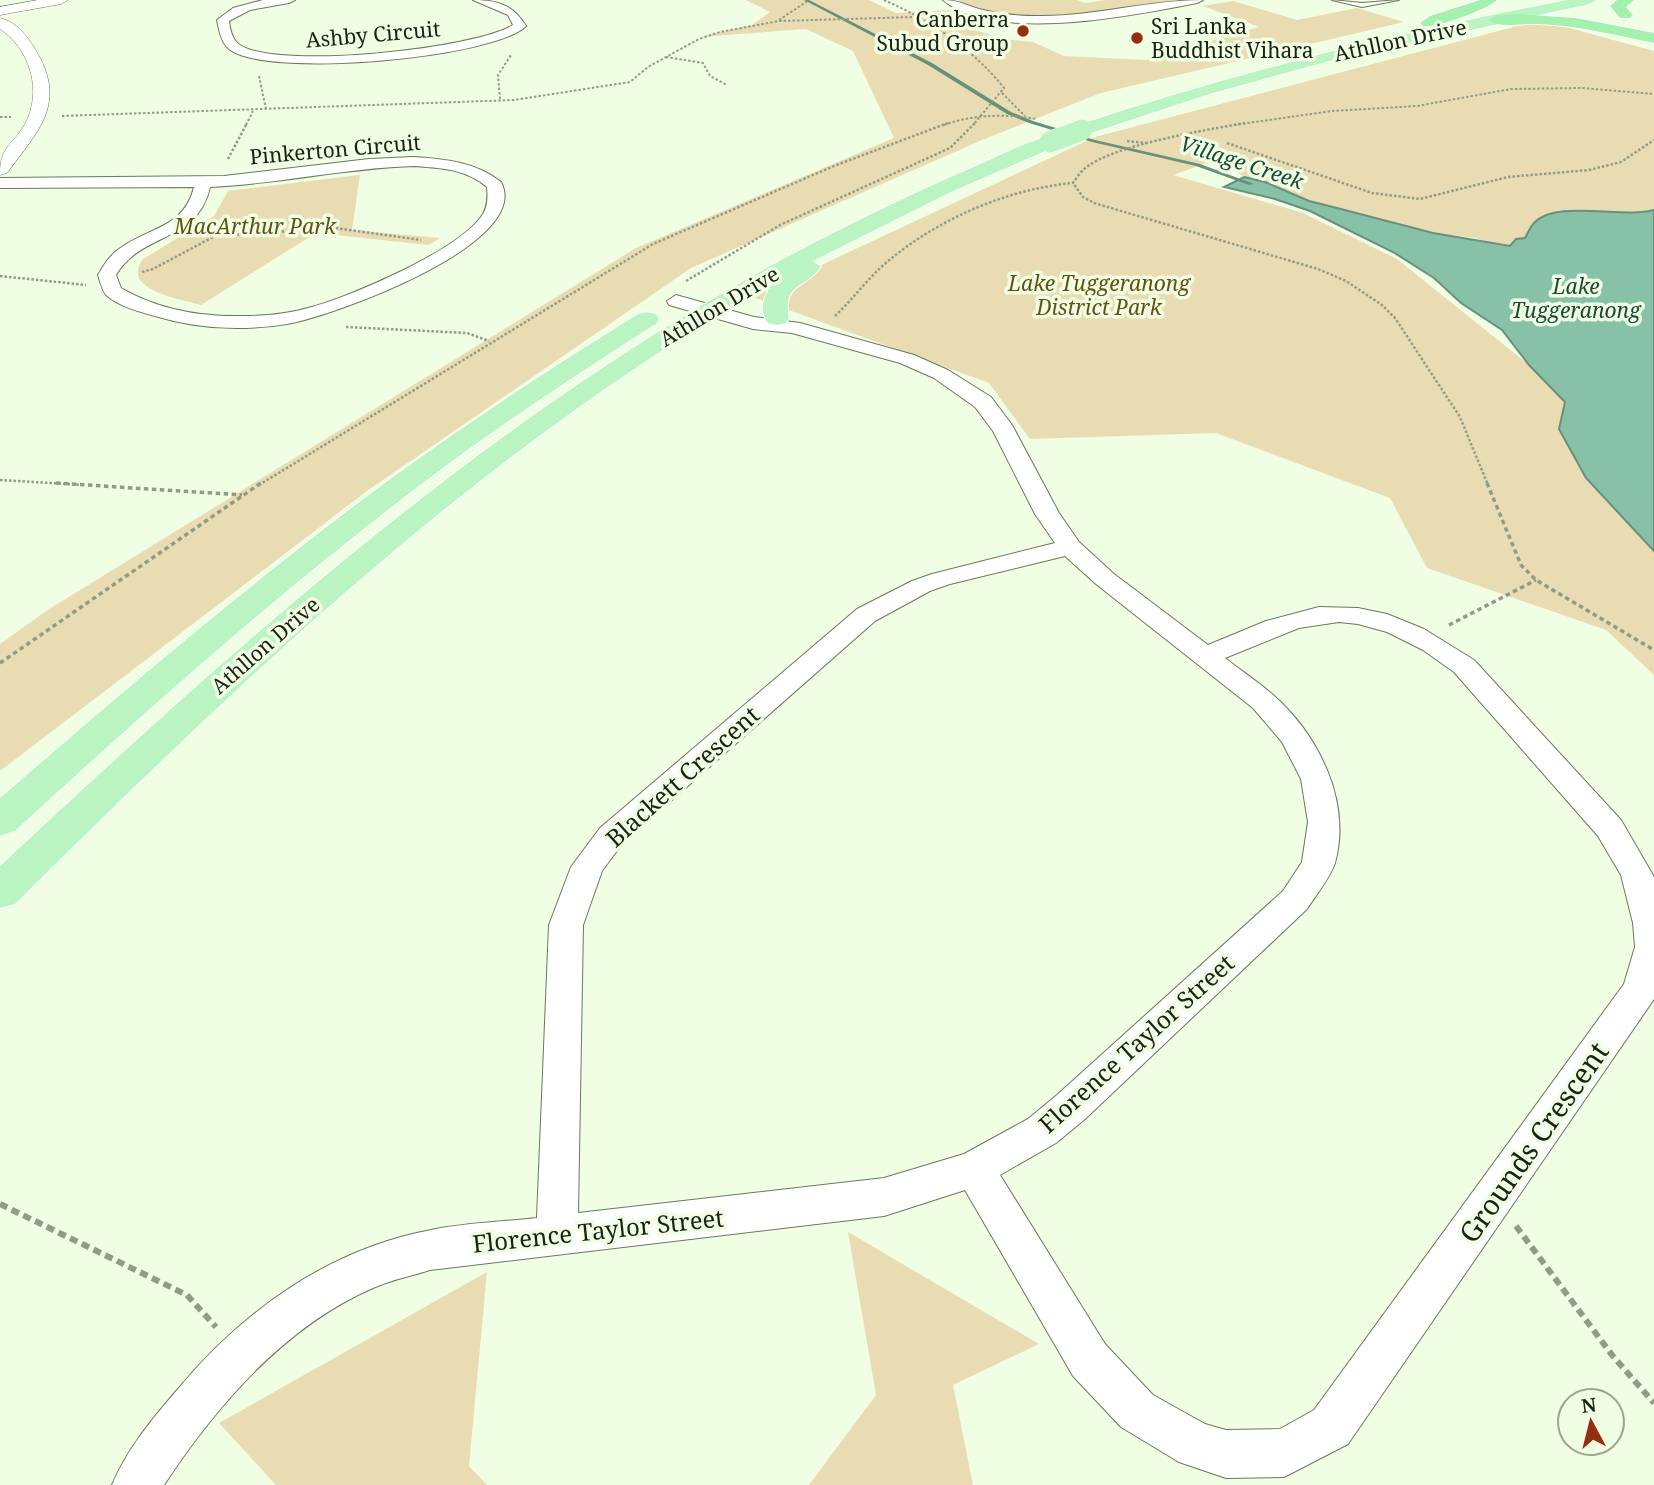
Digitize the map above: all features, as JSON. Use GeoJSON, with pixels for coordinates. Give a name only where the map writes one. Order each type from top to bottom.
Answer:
{"type":"FeatureCollection","features":[{"type":"Feature","properties":{"kind":"highway"},"geometry":{"type":"LineString","coordinates":[[1428,23],[1438,17],[1483,5],[1490,0]]}},
{"type":"Feature","properties":{"kind":"highway"},"geometry":{"type":"LineString","coordinates":[[1524,1],[1654,37]]}},
{"type":"Feature","properties":{"kind":"highway"},"geometry":{"type":"LineString","coordinates":[[1578,1],[1626,8],[1654,23]]}},
{"type":"Feature","properties":{"kind":"highway"},"geometry":{"type":"LineString","coordinates":[[1497,20],[1550,19],[1654,37]]}},
{"type":"Feature","properties":{"kind":"main road","name":"Athllon Drive"},"geometry":{"type":"LineString","coordinates":[[0,821],[134,701],[269,587],[376,505],[535,390],[701,298],[841,236],[1124,99],[1231,69],[1524,1]]}},
{"type":"Feature","properties":{"kind":"main road","name":"Athllon Drive"},"geometry":{"type":"LineString","coordinates":[[906,183],[1026,125],[1054,132],[1083,130],[1155,104],[1273,69],[1578,1]]}},
{"type":"Feature","properties":{"kind":"main road"},"geometry":{"type":"LineString","coordinates":[[815,226],[851,208]]}},
{"type":"Feature","properties":{"kind":"main road"},"geometry":{"type":"LineString","coordinates":[[796,326],[773,305],[777,293],[811,266],[841,236]]}},
{"type":"Feature","properties":{"kind":"main road","name":"Athllon Drive"},"geometry":{"type":"LineString","coordinates":[[0,892],[130,766],[252,655],[392,535],[701,298]]}},
{"type":"Feature","properties":{"kind":"street"},"geometry":{"type":"LineString","coordinates":[[7,10],[61,0]]}},
{"type":"Feature","properties":{"kind":"street","name":"Ashby Circuit"},"geometry":{"type":"LineString","coordinates":[[289,0],[252,6],[228,15],[223,20],[230,43],[235,48],[253,54],[316,60],[362,58],[495,40]]}},
{"type":"Feature","properties":{"kind":"street"},"geometry":{"type":"LineString","coordinates":[[479,0],[502,8],[517,19],[520,26],[516,31],[495,40]]}},
{"type":"Feature","properties":{"kind":"street"},"geometry":{"type":"LineString","coordinates":[[949,0],[984,13],[1047,19],[1106,16],[1197,0]]}},
{"type":"Feature","properties":{"kind":"street"},"geometry":{"type":"LineString","coordinates":[[7,10],[22,14],[23,29],[18,34]]}},
{"type":"Feature","properties":{"kind":"street"},"geometry":{"type":"LineString","coordinates":[[0,22],[18,34],[39,69],[43,96],[34,124],[0,169]]}},
{"type":"Feature","properties":{"kind":"street","name":"Pinkerton Circuit"},"geometry":{"type":"LineString","coordinates":[[0,183],[209,182],[409,163],[458,166],[484,175],[495,185],[497,201],[487,222],[458,246],[357,297],[296,316],[230,323],[189,319],[126,299],[113,291],[108,280]]}},
{"type":"Feature","properties":{"kind":"street"},"geometry":{"type":"LineString","coordinates":[[108,280],[112,263],[130,248],[188,215],[209,182]]}},
{"type":"Feature","properties":{"kind":"street","name":"Florence Taylor Street"},"geometry":{"type":"LineString","coordinates":[[136,1485],[155,1455],[219,1374],[288,1314],[359,1273],[430,1250],[884,1197],[974,1169],[1042,1130],[1071,1107],[1295,900],[1318,864],[1324,822],[1316,779],[1295,737],[1263,701],[1105,579],[1070,547],[1047,514],[1004,429],[983,402],[941,373],[907,359],[796,326],[753,323],[701,298]]}},
{"type":"Feature","properties":{"kind":"street","name":"Blackett Crescent"},"geometry":{"type":"LineString","coordinates":[[557,1235],[566,925],[587,867],[611,836],[866,615],[940,579],[1070,547]]}},
{"type":"Feature","properties":{"kind":"street","name":"Grounds Crescent"},"geometry":{"type":"LineString","coordinates":[[974,1169],[1089,1360],[1137,1411],[1196,1445],[1226,1454],[1284,1453],[1331,1427],[1641,989],[1652,947],[1650,923],[1636,875],[1609,828],[1464,666],[1401,628],[1366,618],[1317,615],[1206,655]]}},
{"type":"Feature","properties":{"kind":"lane"},"geometry":{"type":"LineString","coordinates":[[1335,0],[1362,5],[1395,0]]}},
{"type":"Feature","properties":{"kind":"path"},"geometry":{"type":"LineString","coordinates":[[779,21],[809,0]]}},
{"type":"Feature","properties":{"kind":"path"},"geometry":{"type":"LineString","coordinates":[[0,663],[243,495],[653,244],[834,166],[950,122],[983,115],[990,102],[1002,93],[1004,88],[995,74],[962,46],[884,0]]}},
{"type":"Feature","properties":{"kind":"path"},"geometry":{"type":"LineString","coordinates":[[58,116],[514,100],[631,82],[648,66],[699,39],[720,32],[779,21],[916,17]]}},
{"type":"Feature","properties":{"kind":"path"},"geometry":{"type":"LineString","coordinates":[[495,40],[513,45],[514,49],[498,69],[494,84],[500,99]]}},
{"type":"Feature","properties":{"kind":"path"},"geometry":{"type":"LineString","coordinates":[[666,57],[703,63],[710,76],[727,85]]}},
{"type":"Feature","properties":{"kind":"path"},"geometry":{"type":"LineString","coordinates":[[1654,94],[1606,89],[1510,89],[1475,93],[1418,106],[1336,111],[1262,120],[1126,149],[1085,167],[1074,177],[1073,183],[1076,191],[1094,203],[1318,269],[1346,281],[1382,305],[1395,318],[1428,365],[1460,417],[1521,565],[1536,580],[1654,650]]}},
{"type":"Feature","properties":{"kind":"path"},"geometry":{"type":"LineString","coordinates":[[1002,93],[1026,125]]}},
{"type":"Feature","properties":{"kind":"path"},"geometry":{"type":"LineString","coordinates":[[209,182],[253,110]]}},
{"type":"Feature","properties":{"kind":"path"},"geometry":{"type":"LineString","coordinates":[[10,125],[11,117]]}},
{"type":"Feature","properties":{"kind":"path"},"geometry":{"type":"LineString","coordinates":[[1227,144],[1372,193],[1420,199],[1508,177],[1589,170],[1621,162],[1654,140]]}},
{"type":"Feature","properties":{"kind":"path"},"geometry":{"type":"LineString","coordinates":[[796,326],[853,300],[887,262],[940,224],[991,202],[1058,183],[1073,183]]}},
{"type":"Feature","properties":{"kind":"path"},"geometry":{"type":"LineString","coordinates":[[0,276],[82,286],[153,269],[215,236],[335,228],[458,246]]}},
{"type":"Feature","properties":{"kind":"path"},"geometry":{"type":"LineString","coordinates":[[296,316],[311,326],[467,334],[490,342]]}},
{"type":"Feature","properties":{"kind":"path"},"geometry":{"type":"LineString","coordinates":[[0,480],[243,495]]}},
{"type":"Feature","properties":{"kind":"path"},"geometry":{"type":"LineString","coordinates":[[1423,639],[1536,580]]}},
{"type":"Feature","properties":{"kind":"path"},"geometry":{"type":"LineString","coordinates":[[1494,1197],[1612,1355],[1654,1403]]}},
{"type":"Feature","properties":{"kind":"path"},"geometry":{"type":"LineString","coordinates":[[0,1204],[187,1295],[241,1356]]}},
{"type":"Feature","properties":{"kind":"green space"},"geometry":{"type":"Polygon","coordinates":[[[746,0],[869,0],[896,13],[951,10],[990,18],[968,28],[1005,39],[1033,42],[1064,56],[1145,60],[1259,27],[1203,6],[1233,1],[1297,20],[1357,8],[1404,22],[1101,93],[982,140],[691,268],[367,491],[0,771],[0,644],[46,611],[636,248],[894,138],[853,51],[806,29],[699,37],[752,25],[770,12],[746,0]]]}},
{"type":"Feature","properties":{"kind":"green space"},"geometry":{"type":"Polygon","coordinates":[[[958,0],[1077,0],[1086,3],[1106,0],[1177,0],[1095,14],[1036,17],[981,10],[958,0]]]}},
{"type":"Feature","properties":{"kind":"green space","name":"Lake Tuggeranong District Park"},"geometry":{"type":"Polygon","coordinates":[[[1540,20],[1654,51],[1654,210],[1620,214],[1525,238],[1510,246],[1433,233],[1309,201],[1265,182],[1244,177],[1218,159],[1173,175],[1303,213],[1397,259],[1529,365],[1565,402],[1559,429],[1586,478],[1654,551],[1654,675],[1606,630],[1427,568],[1390,498],[1216,433],[1030,439],[989,383],[753,297],[1095,137],[1540,20]]]}},
{"type":"Feature","properties":{"kind":"green space","name":"MacArthur Park"},"geometry":{"type":"Polygon","coordinates":[[[360,175],[352,230],[440,238],[429,245],[316,233],[201,305],[155,291],[139,278],[138,270],[143,259],[214,216],[228,191],[360,175]]]}},
{"type":"Feature","properties":{"kind":"green space"},"geometry":{"type":"Polygon","coordinates":[[[848,1232],[1039,1344],[953,1385],[973,1485],[809,1485],[876,1395],[848,1232]]]}},
{"type":"Feature","properties":{"kind":"green space"},"geometry":{"type":"Polygon","coordinates":[[[487,1272],[469,1466],[487,1485],[276,1485],[219,1423],[487,1272]]]}},
{"type":"Feature","properties":{"kind":"water","name":"Lake Tuggeranong"},"geometry":{"type":"Polygon","coordinates":[[[1244,177],[1265,182],[1309,201],[1433,233],[1510,246],[1516,239],[1525,238],[1534,223],[1544,216],[1558,212],[1654,210],[1654,551],[1586,478],[1559,429],[1565,402],[1529,365],[1502,330],[1461,303],[1434,278],[1393,252],[1310,211],[1275,199],[1224,187],[1244,177]]]}},
{"type":"Feature","properties":{"kind":"waterway","name":"Village Creek"},"geometry":{"type":"LineString","coordinates":[[806,0],[930,64],[1009,113],[1094,141],[1198,165],[1251,184]]}},
{"type":"Feature","properties":{"kind":"place","name":"Canberra Subud Group"},"geometry":{"type":"Point","coordinates":[1023,31]}},
{"type":"Feature","properties":{"kind":"place","name":"Sri Lanka Buddhist Vihara"},"geometry":{"type":"Point","coordinates":[1137,38]}}]}
